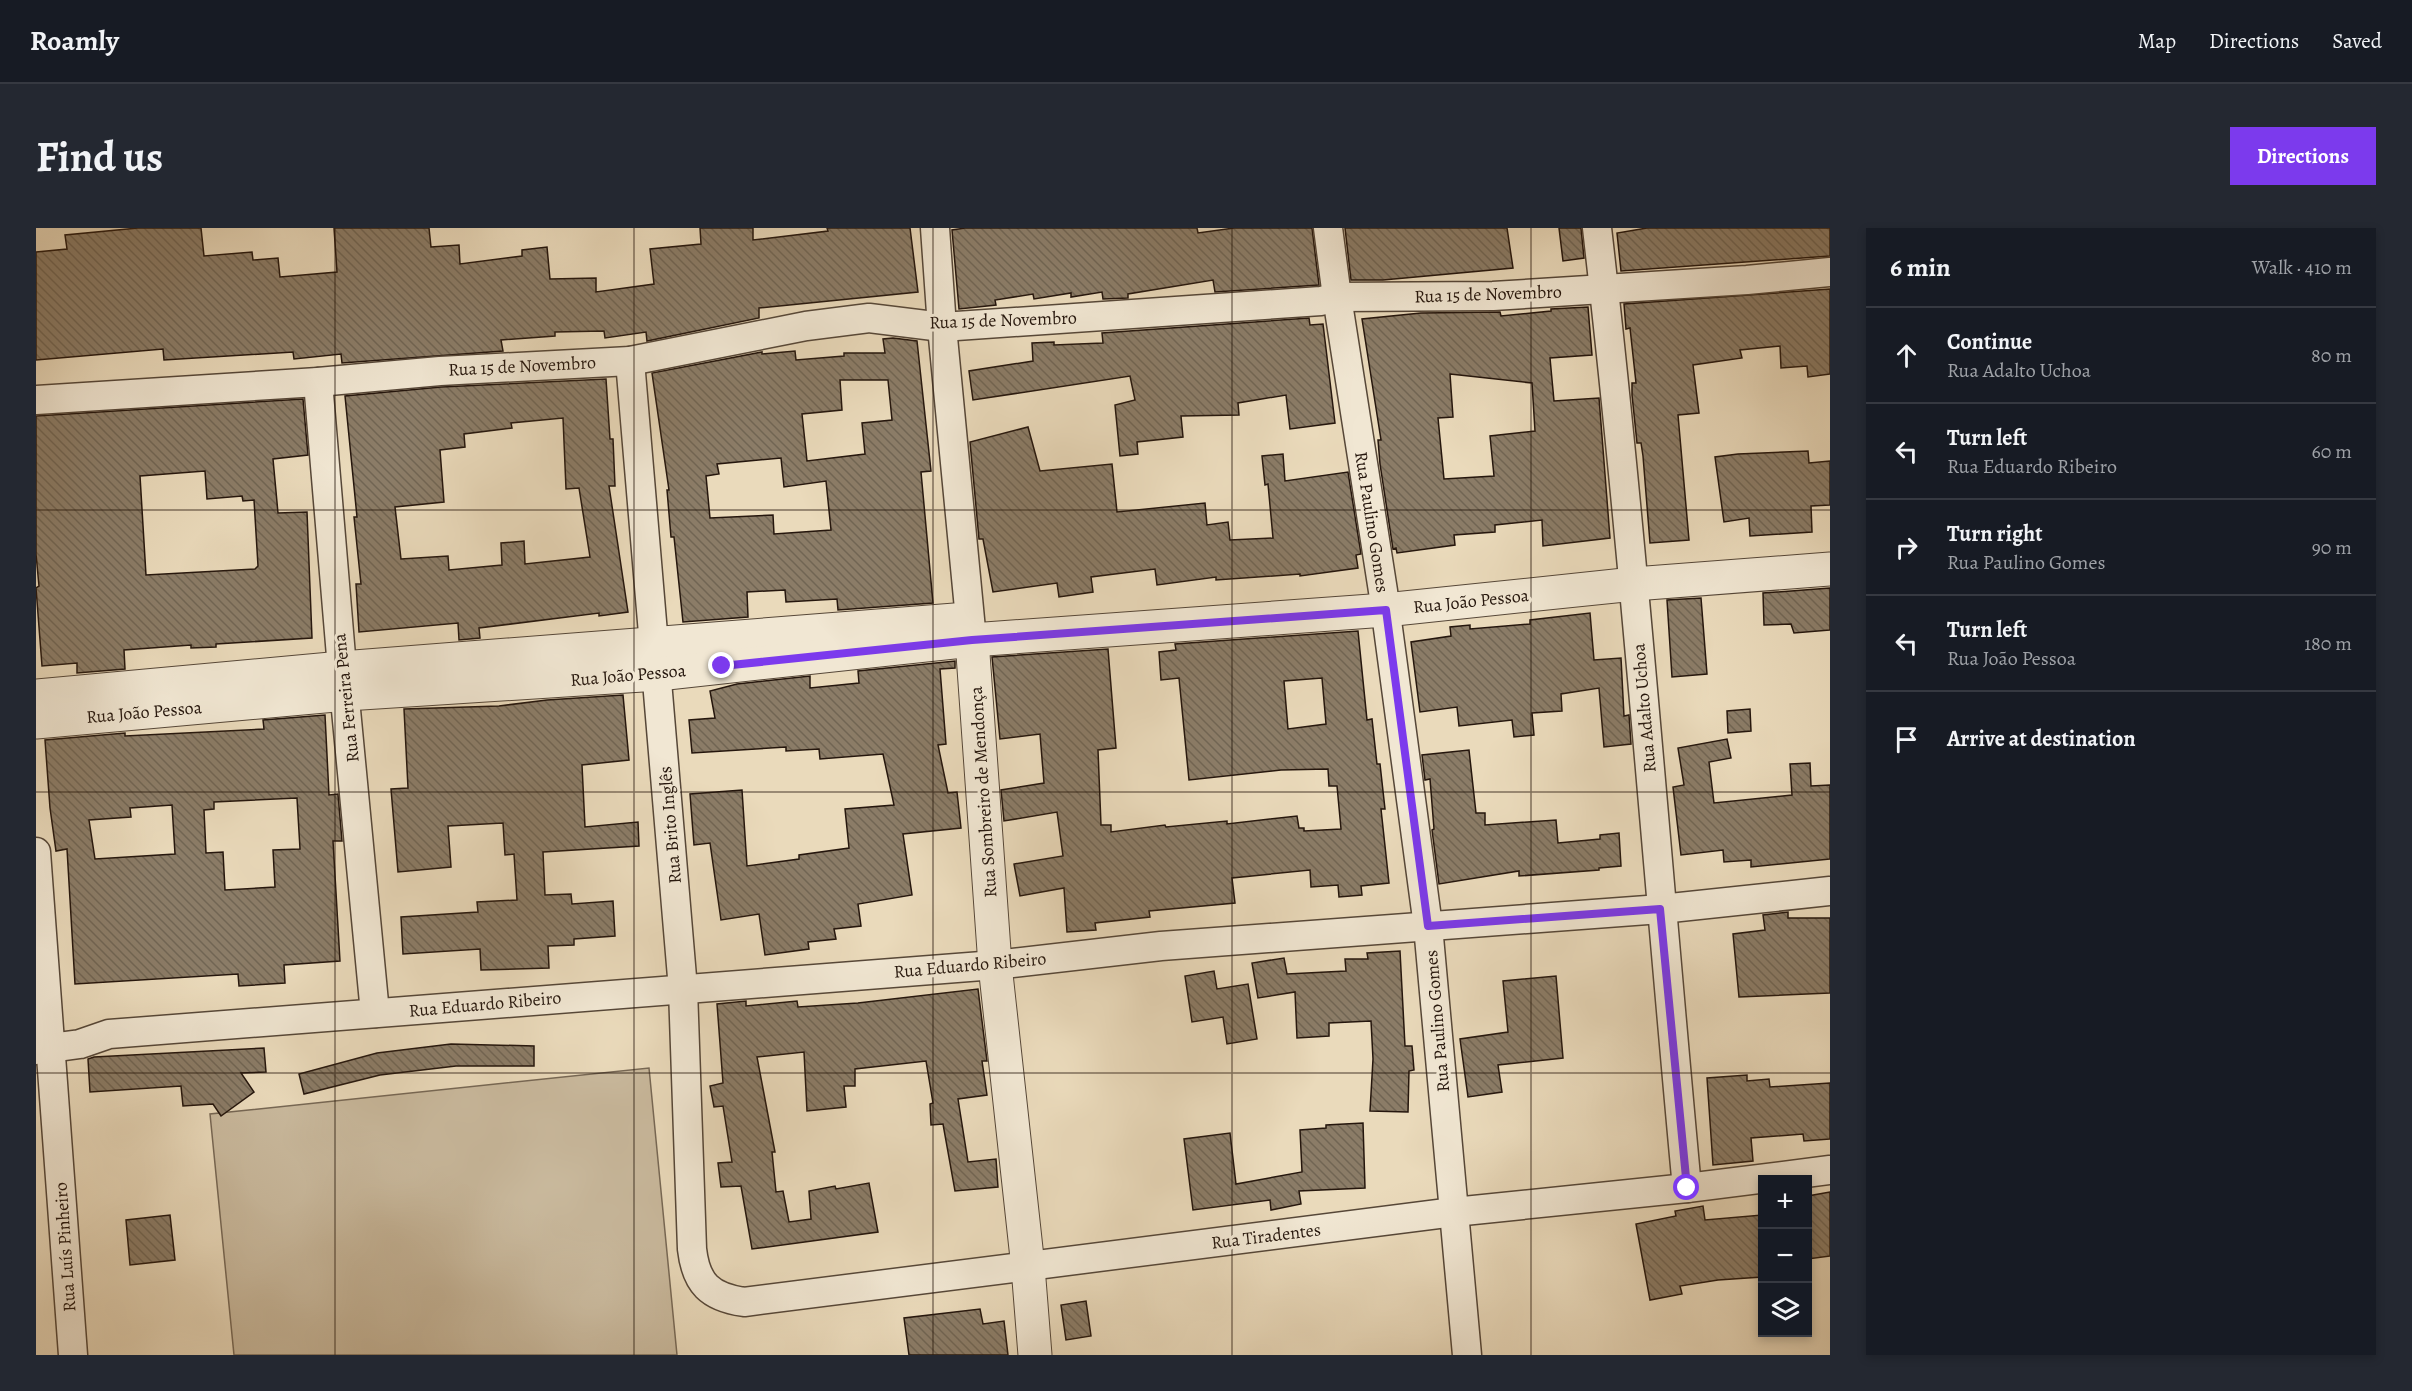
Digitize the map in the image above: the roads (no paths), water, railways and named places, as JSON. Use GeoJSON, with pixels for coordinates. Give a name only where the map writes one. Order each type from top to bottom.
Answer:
{"type":"FeatureCollection","features":[{"type":"Feature","properties":{"kind":"street","name":"Rua Sombreiro de Mendonça"},"geometry":{"type":"LineString","coordinates":[[935,228],[942,327],[972,629],[995,964],[1028,1267],[1035,1355]]}},
{"type":"Feature","properties":{"kind":"street","name":"Rua Paulino Gomes"},"geometry":{"type":"LineString","coordinates":[[1328,228],[1384,600],[1428,926],[1467,1355]]}},
{"type":"Feature","properties":{"kind":"street","name":"Rua Adalto Uchoa"},"geometry":{"type":"LineString","coordinates":[[1597,228],[1633,574],[1660,909],[1687,1188]]}},
{"type":"Feature","properties":{"kind":"street","name":"Rua 15 de Novembro"},"geometry":{"type":"LineString","coordinates":[[36,400],[318,382],[440,370],[630,361],[806,326],[869,318],[942,327],[1321,301],[1337,297],[1493,296],[1747,280],[1830,272]]}},
{"type":"Feature","properties":{"kind":"street","name":"Rua Brito Inglês"},"geometry":{"type":"LineString","coordinates":[[630,361],[657,659],[683,988],[692,1249],[698,1277],[706,1287]]}},
{"type":"Feature","properties":{"kind":"street","name":"Rua Ferreira Pena"},"geometry":{"type":"LineString","coordinates":[[318,382],[375,1013]]}},
{"type":"Feature","properties":{"kind":"street","name":"Rua João Pessoa"},"geometry":{"type":"LineString","coordinates":[[36,696],[344,681],[657,659],[972,629],[1384,600],[1633,574],[1830,548]]}},
{"type":"Feature","properties":{"kind":"street","name":"Rua João Pessoa"},"geometry":{"type":"LineString","coordinates":[[1633,574],[1830,569]]}},
{"type":"Feature","properties":{"kind":"street","name":"Rua João Pessoa"},"geometry":{"type":"LineString","coordinates":[[36,722],[344,681]]}},
{"type":"Feature","properties":{"kind":"street","name":"Rua Luís Pinheiro"},"geometry":{"type":"LineString","coordinates":[[36,852],[43,1036],[73,1355]]}},
{"type":"Feature","properties":{"kind":"street","name":"Rua Eduardo Ribeiro"},"geometry":{"type":"LineString","coordinates":[[43,1036],[80,1044],[109,1034],[995,964],[1161,946],[1660,909],[1830,891]]}},
{"type":"Feature","properties":{"kind":"street","name":"Rua Tiradentes"},"geometry":{"type":"LineString","coordinates":[[706,1287],[728,1300],[744,1302],[1454,1212],[1687,1188],[1830,1170]]}}]}
